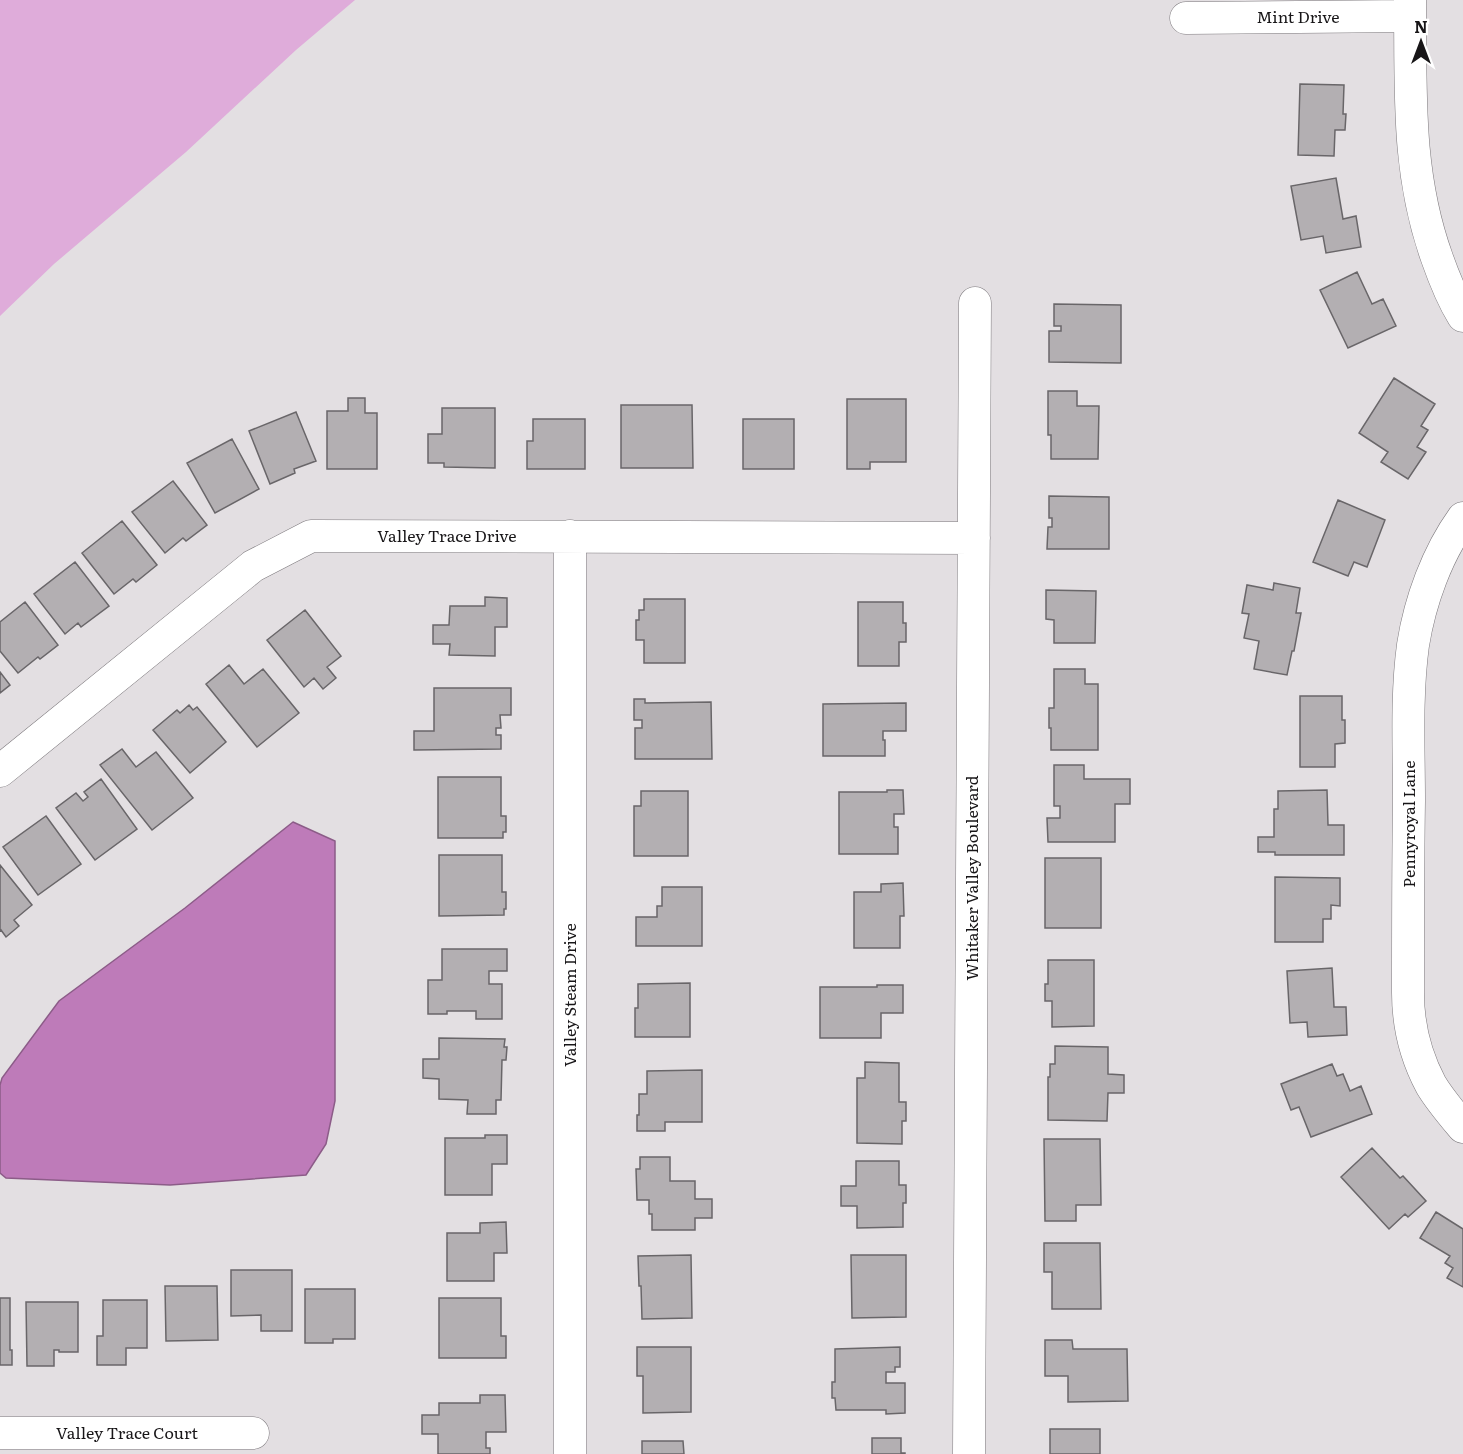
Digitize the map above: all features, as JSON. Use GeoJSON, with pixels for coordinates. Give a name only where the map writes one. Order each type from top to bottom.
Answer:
{"type":"FeatureCollection","features":[{"type":"Feature","properties":{"kind":"street","name":"Mint Drive"},"geometry":{"type":"LineString","coordinates":[[1186,18],[1410,8]]}},
{"type":"Feature","properties":{"kind":"street"},"geometry":{"type":"LineString","coordinates":[[1410,8],[1411,117],[1413,157],[1418,188],[1433,246],[1447,284],[1463,316]]}},
{"type":"Feature","properties":{"kind":"street","name":"Whitaker Valley Boulevard"},"geometry":{"type":"LineString","coordinates":[[969,1454],[975,303]]}},
{"type":"Feature","properties":{"kind":"street","name":"Pennyroyal Lane"},"geometry":{"type":"LineString","coordinates":[[1463,518],[1446,547],[1430,583],[1415,633],[1412,654],[1409,696],[1408,969],[1408,1007],[1418,1054],[1432,1086],[1463,1127]]}},
{"type":"Feature","properties":{"kind":"street","name":"Valley Trace Drive"},"geometry":{"type":"LineString","coordinates":[[0,771],[253,566],[310,536],[974,538]]}},
{"type":"Feature","properties":{"kind":"street","name":"Valley Steam Drive"},"geometry":{"type":"LineString","coordinates":[[570,536],[570,1454]]}},
{"type":"Feature","properties":{"kind":"street","name":"Valley Trace Court"},"geometry":{"type":"LineString","coordinates":[[0,1433],[254,1433]]}},
{"type":"Feature","properties":{"kind":"shaded area"},"geometry":{"type":"Polygon","coordinates":[[[0,0],[355,0],[296,50],[186,152],[54,264],[0,316],[0,0]]]}},
{"type":"Feature","properties":{"kind":"shaded area"},"geometry":{"type":"Polygon","coordinates":[[[293,822],[335,841],[335,1101],[326,1144],[306,1175],[170,1185],[6,1178],[0,1173],[0,1085],[2,1078],[59,1001],[185,908],[293,822]]]}},
{"type":"Feature","properties":{"kind":"building"},"geometry":{"type":"Polygon","coordinates":[[[1300,84],[1344,85],[1345,130],[1335,130],[1334,156],[1298,155],[1300,84]]]}},
{"type":"Feature","properties":{"kind":"building"},"geometry":{"type":"Polygon","coordinates":[[[1336,178],[1343,219],[1356,216],[1361,247],[1326,253],[1323,236],[1301,240],[1291,186],[1336,178]]]}},
{"type":"Feature","properties":{"kind":"building"},"geometry":{"type":"Polygon","coordinates":[[[1357,272],[1372,304],[1383,299],[1396,326],[1348,348],[1320,290],[1357,272]]]}},
{"type":"Feature","properties":{"kind":"building"},"geometry":{"type":"Polygon","coordinates":[[[1054,304],[1121,305],[1121,363],[1049,362],[1049,331],[1061,331],[1061,326],[1054,326],[1054,304]]]}},
{"type":"Feature","properties":{"kind":"building"},"geometry":{"type":"Polygon","coordinates":[[[1394,378],[1435,404],[1421,426],[1428,430],[1417,447],[1426,452],[1408,479],[1381,462],[1388,452],[1359,433],[1394,378]]]}},
{"type":"Feature","properties":{"kind":"building"},"geometry":{"type":"Polygon","coordinates":[[[1048,391],[1077,391],[1077,406],[1099,406],[1098,459],[1051,459],[1051,435],[1048,435],[1048,391]]]}},
{"type":"Feature","properties":{"kind":"building"},"geometry":{"type":"Polygon","coordinates":[[[348,398],[365,398],[365,413],[377,413],[377,469],[327,469],[327,411],[348,411],[348,398]]]}},
{"type":"Feature","properties":{"kind":"building"},"geometry":{"type":"Polygon","coordinates":[[[847,399],[906,399],[906,462],[870,462],[870,469],[847,469],[847,399]]]}},
{"type":"Feature","properties":{"kind":"building"},"geometry":{"type":"Polygon","coordinates":[[[621,405],[692,405],[693,468],[621,468],[621,405]]]}},
{"type":"Feature","properties":{"kind":"building"},"geometry":{"type":"Polygon","coordinates":[[[442,408],[495,408],[495,468],[444,467],[444,463],[428,463],[428,434],[442,434],[442,408]]]}},
{"type":"Feature","properties":{"kind":"building"},"geometry":{"type":"Polygon","coordinates":[[[296,412],[316,461],[294,469],[295,473],[270,484],[249,431],[296,412]]]}},
{"type":"Feature","properties":{"kind":"building"},"geometry":{"type":"Polygon","coordinates":[[[533,419],[585,419],[585,469],[527,469],[527,441],[533,441],[533,419]]]}},
{"type":"Feature","properties":{"kind":"building"},"geometry":{"type":"Polygon","coordinates":[[[743,419],[794,419],[794,469],[743,469],[743,419]]]}},
{"type":"Feature","properties":{"kind":"building"},"geometry":{"type":"Polygon","coordinates":[[[232,439],[259,489],[215,513],[187,463],[232,439]]]}},
{"type":"Feature","properties":{"kind":"building"},"geometry":{"type":"Polygon","coordinates":[[[173,481],[207,525],[186,541],[183,538],[165,553],[132,512],[173,481]]]}},
{"type":"Feature","properties":{"kind":"building"},"geometry":{"type":"Polygon","coordinates":[[[1049,496],[1109,497],[1109,549],[1047,549],[1048,527],[1052,527],[1052,518],[1049,518],[1049,496]]]}},
{"type":"Feature","properties":{"kind":"building"},"geometry":{"type":"Polygon","coordinates":[[[1338,500],[1385,520],[1367,567],[1354,562],[1348,576],[1313,562],[1338,500]]]}},
{"type":"Feature","properties":{"kind":"building"},"geometry":{"type":"Polygon","coordinates":[[[122,521],[157,565],[136,582],[133,579],[114,594],[82,553],[122,521]]]}},
{"type":"Feature","properties":{"kind":"building"},"geometry":{"type":"Polygon","coordinates":[[[75,562],[109,606],[81,627],[78,623],[65,634],[34,594],[75,562]]]}},
{"type":"Feature","properties":{"kind":"building"},"geometry":{"type":"Polygon","coordinates":[[[1274,583],[1300,588],[1296,613],[1301,613],[1287,675],[1254,669],[1259,641],[1244,638],[1249,614],[1242,613],[1247,585],[1273,590],[1274,583]]]}},
{"type":"Feature","properties":{"kind":"building"},"geometry":{"type":"Polygon","coordinates":[[[1046,590],[1096,591],[1095,643],[1054,643],[1054,620],[1046,619],[1046,590]]]}},
{"type":"Feature","properties":{"kind":"building"},"geometry":{"type":"Polygon","coordinates":[[[485,597],[507,598],[507,627],[495,627],[495,656],[449,655],[450,644],[433,644],[433,625],[449,625],[450,606],[485,606],[485,597]]]}},
{"type":"Feature","properties":{"kind":"building"},"geometry":{"type":"Polygon","coordinates":[[[644,599],[685,599],[685,663],[644,663],[644,640],[636,640],[636,620],[639,620],[639,610],[644,610],[644,599]]]}},
{"type":"Feature","properties":{"kind":"building"},"geometry":{"type":"Polygon","coordinates":[[[25,602],[58,645],[18,673],[0,651],[0,622],[25,602]]]}},
{"type":"Feature","properties":{"kind":"building"},"geometry":{"type":"Polygon","coordinates":[[[858,602],[903,602],[906,642],[899,642],[899,666],[858,666],[858,602]]]}},
{"type":"Feature","properties":{"kind":"building"},"geometry":{"type":"Polygon","coordinates":[[[305,610],[341,656],[327,667],[336,678],[323,689],[314,678],[304,687],[267,640],[305,610]]]}},
{"type":"Feature","properties":{"kind":"building"},"geometry":{"type":"Polygon","coordinates":[[[229,665],[244,684],[263,669],[299,713],[257,747],[206,684],[229,665]]]}},
{"type":"Feature","properties":{"kind":"building"},"geometry":{"type":"Polygon","coordinates":[[[1054,669],[1085,669],[1085,684],[1098,684],[1098,750],[1051,750],[1049,708],[1054,708],[1054,669]]]}},
{"type":"Feature","properties":{"kind":"building"},"geometry":{"type":"Polygon","coordinates":[[[0,672],[10,685],[0,693],[0,672]]]}},
{"type":"Feature","properties":{"kind":"building"},"geometry":{"type":"Polygon","coordinates":[[[434,688],[511,688],[511,715],[500,715],[501,728],[496,728],[496,735],[501,735],[501,749],[414,750],[414,731],[434,731],[434,688]]]}},
{"type":"Feature","properties":{"kind":"building"},"geometry":{"type":"Polygon","coordinates":[[[1300,696],[1342,696],[1345,743],[1335,744],[1335,767],[1300,767],[1300,696]]]}},
{"type":"Feature","properties":{"kind":"building"},"geometry":{"type":"Polygon","coordinates":[[[634,699],[645,699],[645,703],[711,702],[712,759],[635,759],[635,728],[642,728],[642,720],[634,720],[634,699]]]}},
{"type":"Feature","properties":{"kind":"building"},"geometry":{"type":"Polygon","coordinates":[[[906,703],[906,731],[883,731],[885,756],[823,756],[823,704],[906,703]]]}},
{"type":"Feature","properties":{"kind":"building"},"geometry":{"type":"Polygon","coordinates":[[[189,705],[193,710],[197,707],[226,742],[190,773],[153,730],[177,710],[180,713],[189,705]]]}},
{"type":"Feature","properties":{"kind":"building"},"geometry":{"type":"Polygon","coordinates":[[[122,749],[136,767],[156,752],[193,798],[152,830],[100,765],[122,749]]]}},
{"type":"Feature","properties":{"kind":"building"},"geometry":{"type":"Polygon","coordinates":[[[1054,765],[1084,765],[1084,779],[1130,779],[1130,804],[1115,804],[1115,842],[1048,842],[1047,818],[1060,818],[1060,806],[1054,806],[1054,765]]]}},
{"type":"Feature","properties":{"kind":"building"},"geometry":{"type":"Polygon","coordinates":[[[438,777],[501,777],[501,816],[506,816],[506,832],[503,832],[503,838],[438,838],[438,777]]]}},
{"type":"Feature","properties":{"kind":"building"},"geometry":{"type":"Polygon","coordinates":[[[101,779],[137,829],[95,860],[56,808],[76,793],[83,801],[88,797],[84,792],[101,779]]]}},
{"type":"Feature","properties":{"kind":"building"},"geometry":{"type":"Polygon","coordinates":[[[887,790],[903,790],[904,814],[894,814],[894,827],[898,827],[898,854],[839,854],[839,792],[887,792],[887,790]]]}},
{"type":"Feature","properties":{"kind":"building"},"geometry":{"type":"Polygon","coordinates":[[[1327,790],[1328,825],[1344,825],[1344,855],[1275,855],[1275,852],[1258,852],[1258,837],[1274,837],[1274,809],[1278,809],[1278,791],[1327,790]]]}},
{"type":"Feature","properties":{"kind":"building"},"geometry":{"type":"Polygon","coordinates":[[[641,791],[688,791],[688,856],[634,856],[634,806],[641,806],[641,791]]]}},
{"type":"Feature","properties":{"kind":"building"},"geometry":{"type":"Polygon","coordinates":[[[46,816],[81,864],[38,895],[3,847],[46,816]]]}},
{"type":"Feature","properties":{"kind":"building"},"geometry":{"type":"Polygon","coordinates":[[[439,855],[502,855],[502,892],[506,892],[504,915],[439,916],[439,855]]]}},
{"type":"Feature","properties":{"kind":"building"},"geometry":{"type":"Polygon","coordinates":[[[1045,858],[1101,858],[1101,928],[1045,928],[1045,858]]]}},
{"type":"Feature","properties":{"kind":"building"},"geometry":{"type":"Polygon","coordinates":[[[0,865],[32,905],[14,920],[19,926],[6,937],[0,931],[0,865]]]}},
{"type":"Feature","properties":{"kind":"building"},"geometry":{"type":"Polygon","coordinates":[[[1275,877],[1340,878],[1340,906],[1331,905],[1331,919],[1323,919],[1323,942],[1275,942],[1275,877]]]}},
{"type":"Feature","properties":{"kind":"building"},"geometry":{"type":"Polygon","coordinates":[[[903,883],[904,916],[900,916],[900,948],[854,948],[854,892],[881,892],[881,884],[903,883]]]}},
{"type":"Feature","properties":{"kind":"building"},"geometry":{"type":"Polygon","coordinates":[[[662,887],[702,887],[702,946],[636,946],[636,917],[657,917],[657,906],[662,906],[662,887]]]}},
{"type":"Feature","properties":{"kind":"building"},"geometry":{"type":"Polygon","coordinates":[[[442,949],[507,949],[507,971],[489,971],[489,984],[502,984],[502,1019],[476,1019],[476,1011],[447,1011],[447,1014],[428,1014],[428,980],[442,980],[442,949]]]}},
{"type":"Feature","properties":{"kind":"building"},"geometry":{"type":"Polygon","coordinates":[[[1048,960],[1094,960],[1094,1026],[1052,1027],[1052,1001],[1045,1001],[1048,960]]]}},
{"type":"Feature","properties":{"kind":"building"},"geometry":{"type":"Polygon","coordinates":[[[1332,968],[1334,1007],[1346,1007],[1347,1035],[1308,1037],[1307,1022],[1290,1023],[1287,971],[1332,968]]]}},
{"type":"Feature","properties":{"kind":"building"},"geometry":{"type":"Polygon","coordinates":[[[690,983],[690,1037],[635,1037],[638,984],[690,983]]]}},
{"type":"Feature","properties":{"kind":"building"},"geometry":{"type":"Polygon","coordinates":[[[877,985],[903,985],[903,1013],[881,1013],[881,1038],[820,1038],[820,987],[877,987],[877,985]]]}},
{"type":"Feature","properties":{"kind":"building"},"geometry":{"type":"Polygon","coordinates":[[[439,1038],[505,1039],[506,1060],[502,1060],[501,1100],[496,1100],[496,1114],[467,1114],[468,1100],[439,1099],[439,1079],[423,1078],[423,1059],[439,1059],[439,1038]]]}},
{"type":"Feature","properties":{"kind":"building"},"geometry":{"type":"Polygon","coordinates":[[[1055,1046],[1108,1047],[1108,1074],[1124,1075],[1124,1093],[1108,1093],[1107,1121],[1048,1120],[1048,1077],[1050,1077],[1050,1064],[1055,1064],[1055,1046]]]}},
{"type":"Feature","properties":{"kind":"building"},"geometry":{"type":"Polygon","coordinates":[[[865,1062],[899,1063],[899,1102],[906,1102],[906,1121],[902,1121],[902,1144],[857,1143],[857,1078],[865,1078],[865,1062]]]}},
{"type":"Feature","properties":{"kind":"building"},"geometry":{"type":"Polygon","coordinates":[[[1332,1064],[1337,1076],[1343,1074],[1350,1091],[1361,1086],[1372,1114],[1311,1137],[1299,1107],[1291,1110],[1281,1084],[1332,1064]]]}},
{"type":"Feature","properties":{"kind":"building"},"geometry":{"type":"Polygon","coordinates":[[[702,1070],[702,1122],[665,1122],[665,1131],[637,1131],[639,1094],[647,1094],[647,1071],[702,1070]]]}},
{"type":"Feature","properties":{"kind":"building"},"geometry":{"type":"Polygon","coordinates":[[[485,1135],[507,1135],[507,1164],[492,1164],[492,1195],[445,1195],[445,1138],[485,1138],[485,1135]]]}},
{"type":"Feature","properties":{"kind":"building"},"geometry":{"type":"Polygon","coordinates":[[[1044,1139],[1100,1139],[1101,1205],[1076,1205],[1076,1221],[1045,1221],[1044,1139]]]}},
{"type":"Feature","properties":{"kind":"building"},"geometry":{"type":"Polygon","coordinates":[[[1372,1148],[1426,1201],[1408,1217],[1405,1214],[1389,1229],[1341,1177],[1372,1148]]]}},
{"type":"Feature","properties":{"kind":"building"},"geometry":{"type":"Polygon","coordinates":[[[640,1157],[670,1157],[670,1181],[695,1181],[695,1199],[712,1199],[712,1218],[695,1218],[695,1230],[652,1230],[649,1200],[637,1200],[636,1169],[640,1169],[640,1157]]]}},
{"type":"Feature","properties":{"kind":"building"},"geometry":{"type":"Polygon","coordinates":[[[856,1161],[899,1161],[899,1185],[906,1185],[903,1227],[857,1228],[857,1206],[841,1206],[841,1186],[856,1186],[856,1161]]]}},
{"type":"Feature","properties":{"kind":"building"},"geometry":{"type":"Polygon","coordinates":[[[1436,1212],[1463,1229],[1463,1287],[1447,1278],[1453,1268],[1445,1263],[1450,1256],[1420,1238],[1436,1212]]]}},
{"type":"Feature","properties":{"kind":"building"},"geometry":{"type":"Polygon","coordinates":[[[506,1222],[507,1253],[494,1253],[494,1281],[447,1281],[447,1233],[480,1233],[480,1223],[506,1222]]]}},
{"type":"Feature","properties":{"kind":"building"},"geometry":{"type":"Polygon","coordinates":[[[1044,1243],[1100,1243],[1101,1309],[1052,1309],[1052,1272],[1044,1272],[1044,1243]]]}},
{"type":"Feature","properties":{"kind":"building"},"geometry":{"type":"Polygon","coordinates":[[[691,1255],[692,1318],[642,1319],[638,1256],[691,1255]]]}},
{"type":"Feature","properties":{"kind":"building"},"geometry":{"type":"Polygon","coordinates":[[[851,1255],[906,1255],[906,1317],[852,1318],[851,1255]]]}},
{"type":"Feature","properties":{"kind":"building"},"geometry":{"type":"Polygon","coordinates":[[[231,1270],[292,1270],[292,1331],[261,1331],[261,1315],[231,1316],[231,1270]]]}},
{"type":"Feature","properties":{"kind":"building"},"geometry":{"type":"Polygon","coordinates":[[[165,1286],[217,1286],[218,1340],[166,1341],[165,1286]]]}},
{"type":"Feature","properties":{"kind":"building"},"geometry":{"type":"Polygon","coordinates":[[[305,1289],[355,1289],[355,1339],[333,1339],[333,1343],[305,1343],[305,1289]]]}},
{"type":"Feature","properties":{"kind":"building"},"geometry":{"type":"Polygon","coordinates":[[[0,1298],[10,1298],[12,1365],[0,1365],[0,1298]]]}},
{"type":"Feature","properties":{"kind":"building"},"geometry":{"type":"Polygon","coordinates":[[[439,1298],[501,1298],[501,1336],[506,1336],[506,1358],[439,1358],[439,1298]]]}},
{"type":"Feature","properties":{"kind":"building"},"geometry":{"type":"Polygon","coordinates":[[[103,1300],[147,1300],[147,1348],[126,1348],[126,1365],[97,1365],[97,1336],[103,1336],[103,1300]]]}},
{"type":"Feature","properties":{"kind":"building"},"geometry":{"type":"Polygon","coordinates":[[[26,1302],[78,1302],[78,1352],[54,1350],[54,1366],[27,1366],[26,1302]]]}},
{"type":"Feature","properties":{"kind":"building"},"geometry":{"type":"Polygon","coordinates":[[[1045,1340],[1072,1340],[1073,1349],[1127,1349],[1128,1401],[1068,1402],[1068,1376],[1045,1376],[1045,1340]]]}},
{"type":"Feature","properties":{"kind":"building"},"geometry":{"type":"Polygon","coordinates":[[[637,1347],[691,1347],[691,1412],[643,1413],[643,1376],[637,1376],[637,1347]]]}},
{"type":"Feature","properties":{"kind":"building"},"geometry":{"type":"Polygon","coordinates":[[[900,1347],[900,1367],[895,1367],[895,1372],[886,1372],[886,1383],[905,1383],[905,1413],[886,1414],[886,1410],[836,1410],[835,1398],[832,1398],[832,1382],[835,1382],[835,1349],[900,1347]]]}},
{"type":"Feature","properties":{"kind":"building"},"geometry":{"type":"Polygon","coordinates":[[[480,1395],[505,1395],[506,1432],[486,1432],[486,1448],[490,1448],[490,1454],[438,1454],[438,1434],[422,1434],[422,1415],[439,1415],[439,1403],[480,1403],[480,1395]]]}},
{"type":"Feature","properties":{"kind":"building"},"geometry":{"type":"Polygon","coordinates":[[[1050,1429],[1100,1429],[1100,1454],[1050,1454],[1050,1429]]]}},
{"type":"Feature","properties":{"kind":"building"},"geometry":{"type":"Polygon","coordinates":[[[872,1438],[901,1438],[901,1453],[905,1454],[872,1454],[872,1438]]]}},
{"type":"Feature","properties":{"kind":"building"},"geometry":{"type":"Polygon","coordinates":[[[642,1441],[683,1441],[684,1454],[642,1454],[642,1441]]]}}]}
